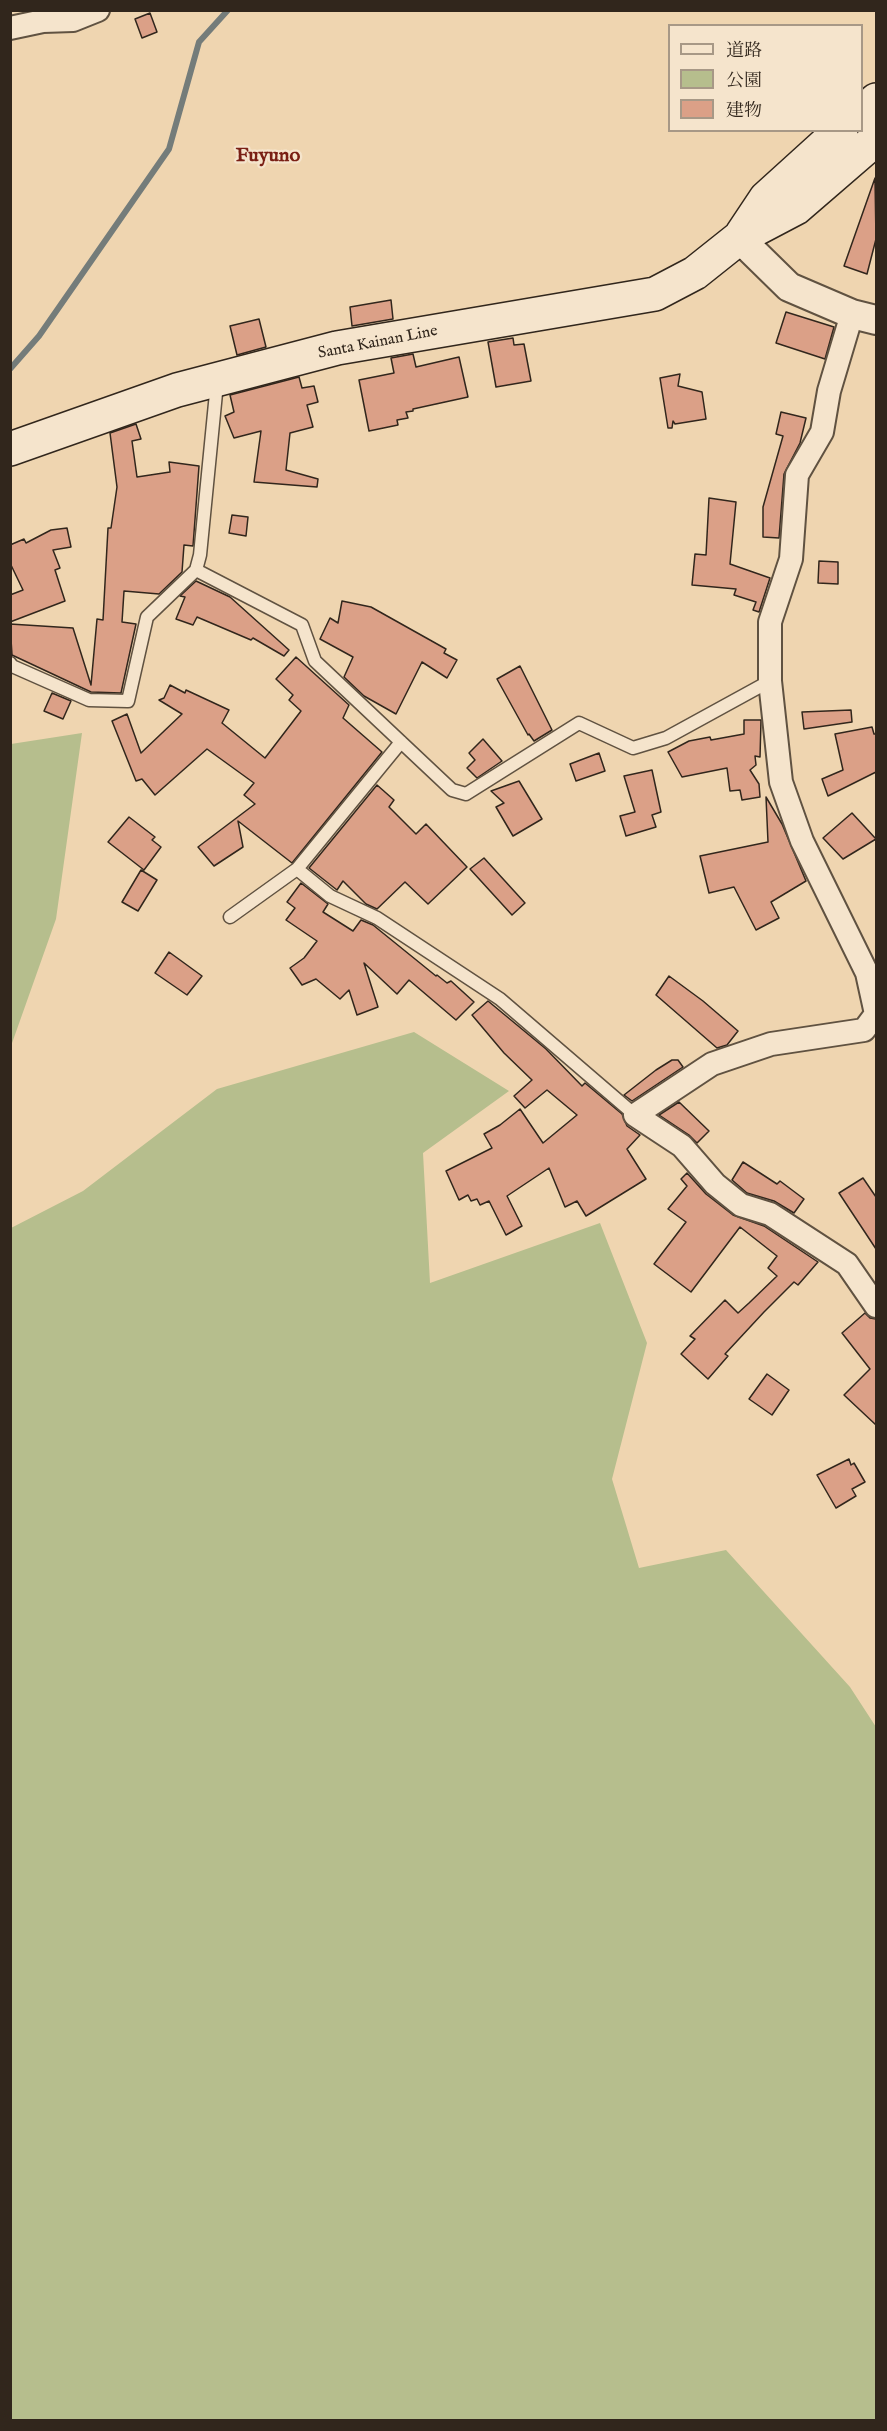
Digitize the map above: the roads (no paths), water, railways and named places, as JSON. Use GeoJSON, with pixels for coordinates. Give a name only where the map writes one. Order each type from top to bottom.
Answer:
{"type":"FeatureCollection","features":[{"type":"Feature","properties":{"kind":"main road"},"geometry":{"type":"LineString","coordinates":[[863,111],[876,100]]}},
{"type":"Feature","properties":{"kind":"main road","name":"Santa Kainan Line"},"geometry":{"type":"LineString","coordinates":[[739,238],[766,198],[839,132]]}},
{"type":"Feature","properties":{"kind":"main road","name":"Santa Kainan Line"},"geometry":{"type":"LineString","coordinates":[[10,449],[177,390],[337,348],[655,294],[695,273],[739,238],[796,208],[876,139]]}},
{"type":"Feature","properties":{"kind":"street"},"geometry":{"type":"LineString","coordinates":[[10,28],[43,21],[73,20],[98,10]]}},
{"type":"Feature","properties":{"kind":"street"},"geometry":{"type":"LineString","coordinates":[[739,238],[789,287],[864,317],[829,391],[822,432],[797,475],[791,558],[770,622],[770,681],[781,782],[802,841],[872,967],[876,1014],[864,1030],[771,1044],[712,1064],[635,1115],[682,1146],[715,1184],[741,1205],[770,1214],[847,1264],[876,1306]]}},
{"type":"Feature","properties":{"kind":"lane"},"geometry":{"type":"LineString","coordinates":[[10,663],[12,666],[90,700],[128,700],[147,617],[196,570],[200,555],[218,379]]}},
{"type":"Feature","properties":{"kind":"lane"},"geometry":{"type":"LineString","coordinates":[[196,570],[302,625],[315,661],[452,790],[466,794],[579,723],[633,748],[666,738],[770,681]]}},
{"type":"Feature","properties":{"kind":"lane"},"geometry":{"type":"LineString","coordinates":[[230,917],[297,869],[401,742]]}},
{"type":"Feature","properties":{"kind":"lane"},"geometry":{"type":"LineString","coordinates":[[297,869],[330,896],[377,918],[500,999],[635,1115]]}},
{"type":"Feature","properties":{"kind":"waterway"},"geometry":{"type":"LineString","coordinates":[[10,369],[39,336],[169,149],[199,42],[228,10]]}},
{"type":"Feature","properties":{"kind":"district","name":"Fuyuno"},"geometry":{"type":"Point","coordinates":[268,157]}}]}
